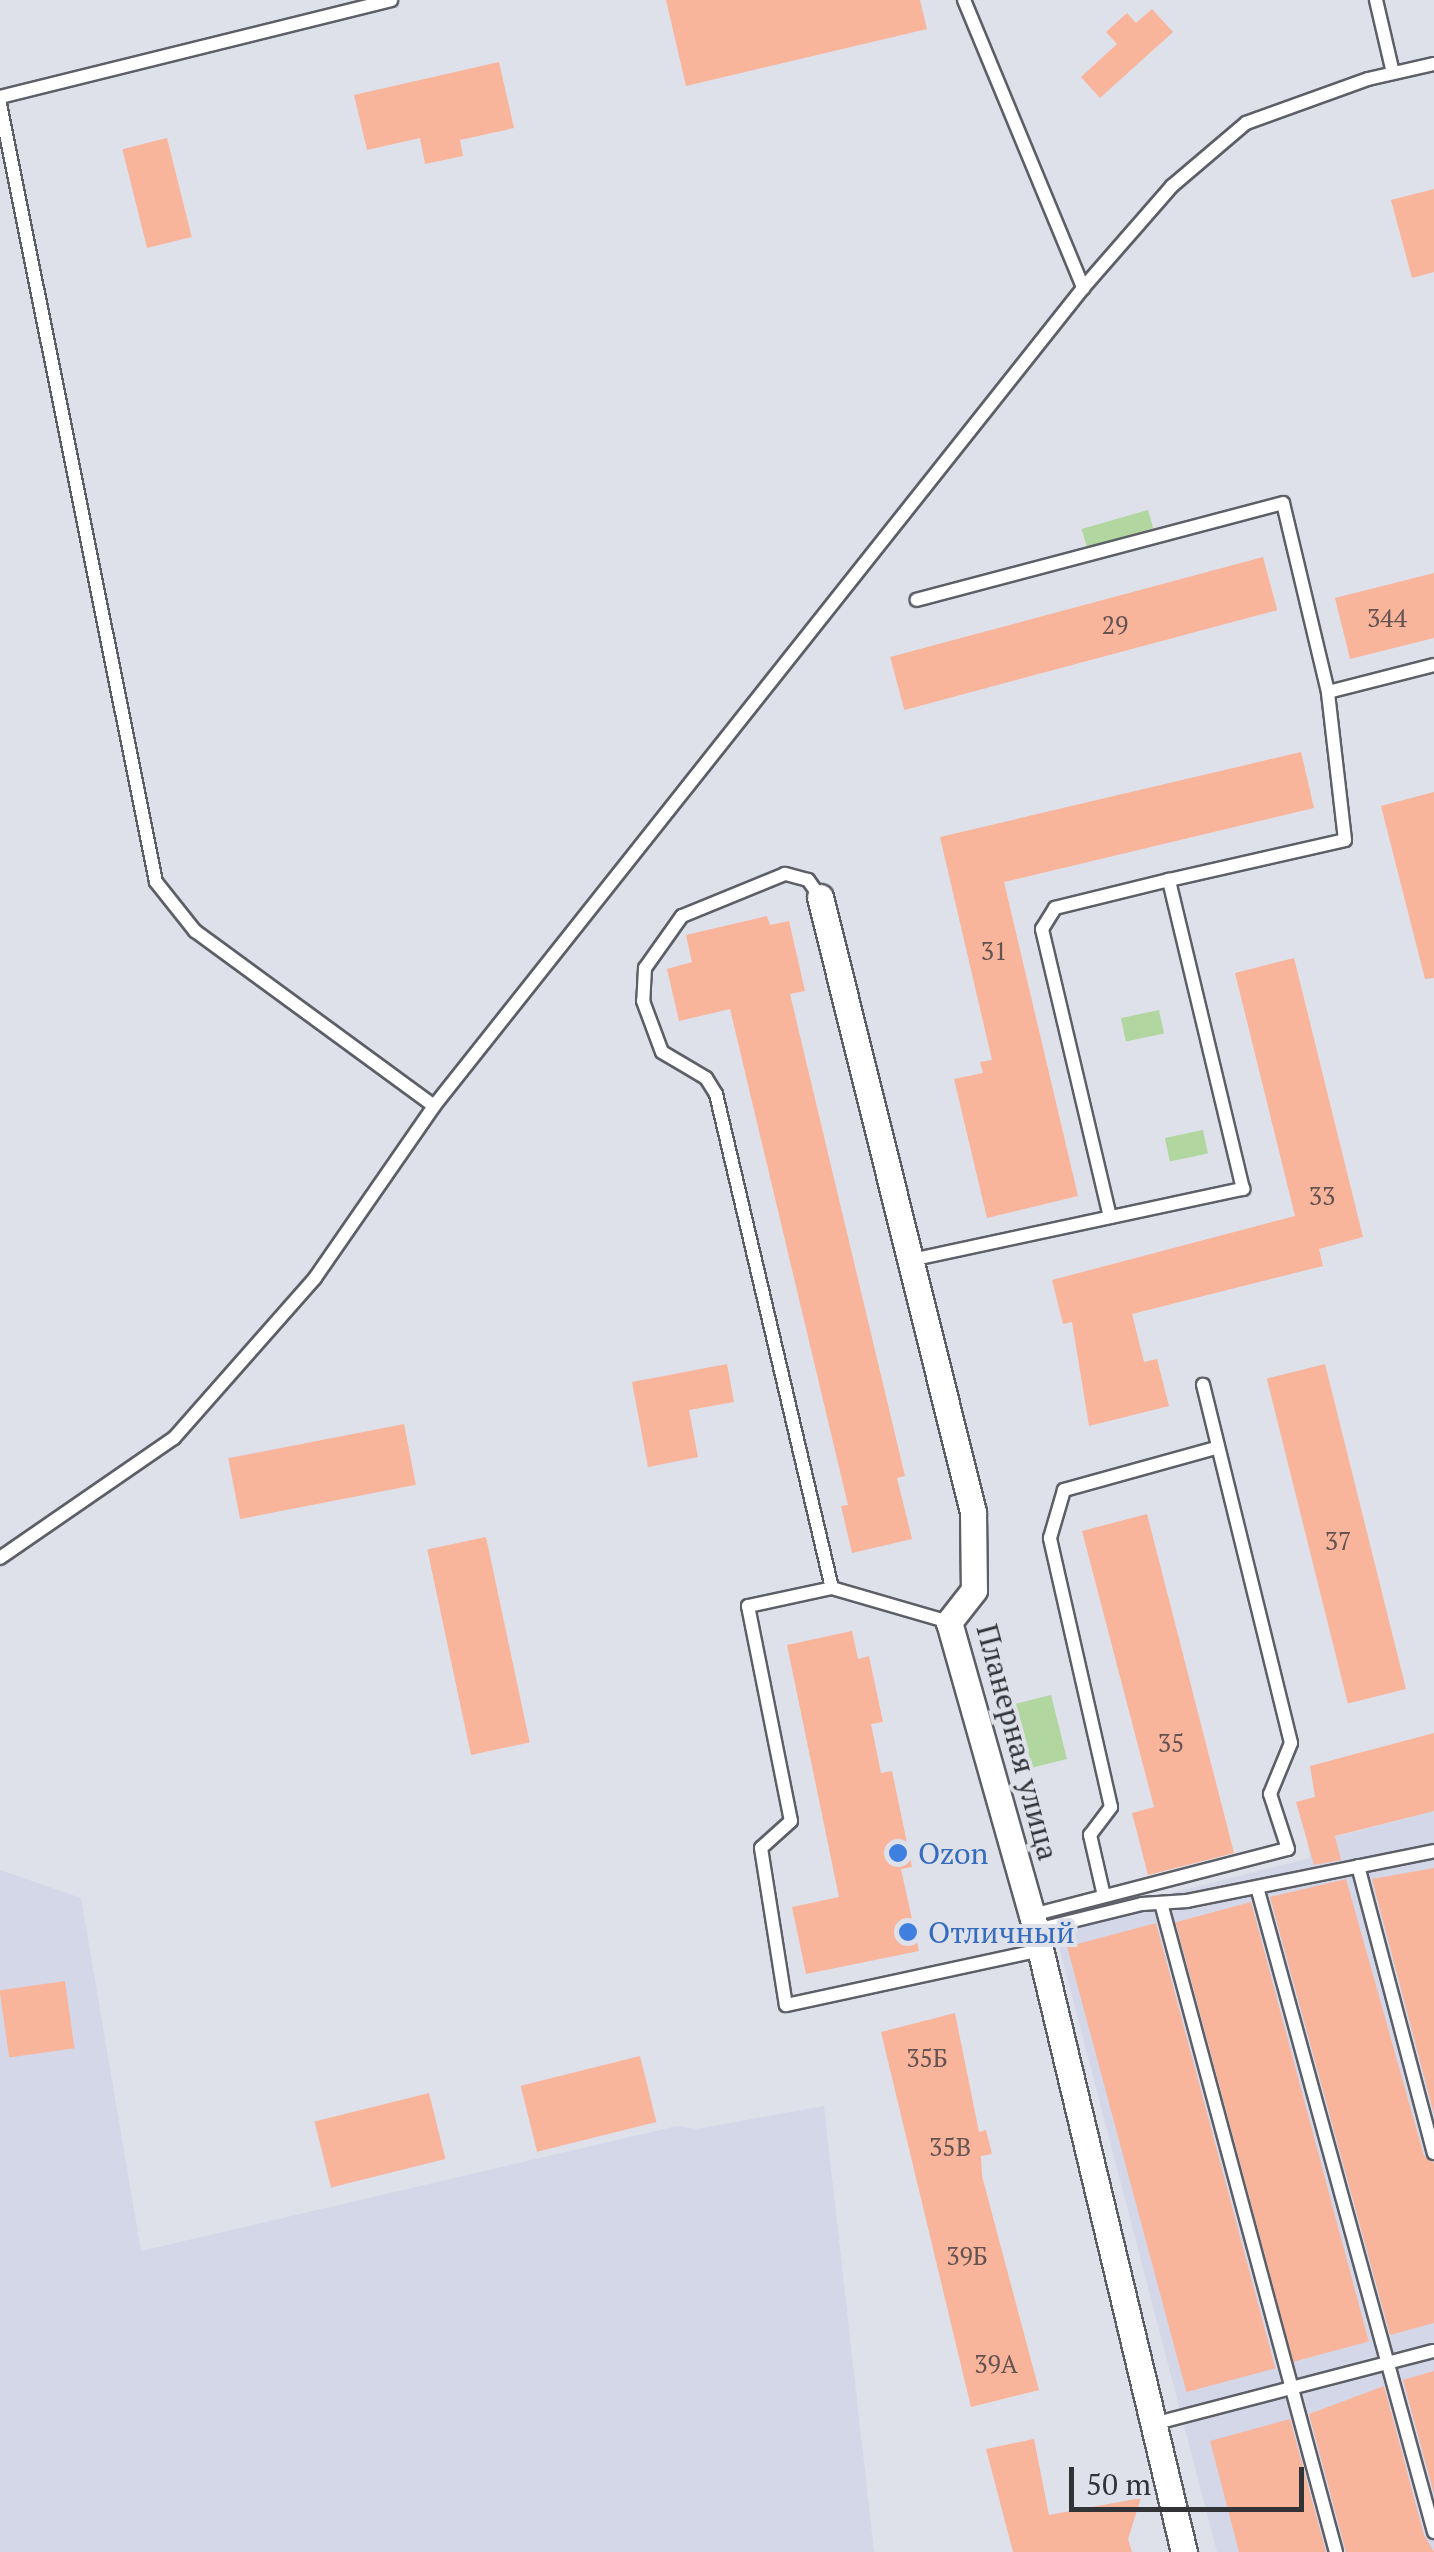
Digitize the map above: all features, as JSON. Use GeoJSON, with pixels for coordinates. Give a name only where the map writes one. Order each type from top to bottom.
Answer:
{"type":"FeatureCollection","features":[{"type":"Feature","properties":{"kind":"street","name":"Планерная улица"},"geometry":{"type":"LineString","coordinates":[[820,897],[973,1512],[974,1590],[949,1622],[1036,1932],[1184,2552]]}},
{"type":"Feature","properties":{"kind":"lane"},"geometry":{"type":"LineString","coordinates":[[391,0],[0,101],[156,882],[195,932],[434,1106]]}},
{"type":"Feature","properties":{"kind":"lane"},"geometry":{"type":"LineString","coordinates":[[964,0],[1083,288]]}},
{"type":"Feature","properties":{"kind":"lane"},"geometry":{"type":"LineString","coordinates":[[1376,0],[1393,72]]}},
{"type":"Feature","properties":{"kind":"lane"},"geometry":{"type":"LineString","coordinates":[[0,1558],[174,1438],[314,1278],[434,1106],[1083,288],[1172,186],[1246,124],[1393,72],[1434,64]]}},
{"type":"Feature","properties":{"kind":"lane"},"geometry":{"type":"LineString","coordinates":[[917,600],[1283,503],[1328,692],[1345,840],[1055,908],[1042,929],[1110,1217]]}},
{"type":"Feature","properties":{"kind":"lane"},"geometry":{"type":"LineString","coordinates":[[1328,692],[1434,665]]}},
{"type":"Feature","properties":{"kind":"lane"},"geometry":{"type":"LineString","coordinates":[[820,897],[808,880],[786,874],[682,916],[645,968],[643,1001],[662,1052],[706,1078],[716,1094],[832,1588]]}},
{"type":"Feature","properties":{"kind":"lane"},"geometry":{"type":"LineString","coordinates":[[912,1260],[1243,1189],[1169,880]]}},
{"type":"Feature","properties":{"kind":"lane"},"geometry":{"type":"LineString","coordinates":[[1036,1932],[1104,1896],[1288,1849],[1270,1794],[1291,1742],[1215,1448],[1203,1386]]}},
{"type":"Feature","properties":{"kind":"lane"},"geometry":{"type":"LineString","coordinates":[[1104,1896],[1090,1835],[1111,1807],[1050,1538],[1064,1490],[1215,1448]]}},
{"type":"Feature","properties":{"kind":"lane"},"geometry":{"type":"LineString","coordinates":[[949,1622],[832,1588],[748,1606],[791,1822],[761,1848],[786,2005],[1036,1932],[1161,1903],[1434,1851]]}},
{"type":"Feature","properties":{"kind":"lane"},"geometry":{"type":"LineString","coordinates":[[1358,1866],[1434,2152]]}},
{"type":"Feature","properties":{"kind":"lane"},"geometry":{"type":"LineString","coordinates":[[1258,1886],[1434,2532]]}},
{"type":"Feature","properties":{"kind":"lane"},"geometry":{"type":"LineString","coordinates":[[1161,1903],[1336,2552]]}},
{"type":"Feature","properties":{"kind":"lane"},"geometry":{"type":"LineString","coordinates":[[1153,2424],[1434,2351]]}},
{"type":"Feature","properties":{"kind":"shaded area"},"geometry":{"type":"Polygon","coordinates":[[[1434,1811],[1434,2552],[1217,2552],[1053,1923],[1310,1858],[1308,1844],[1434,1811]]]}},
{"type":"Feature","properties":{"kind":"shaded area"},"geometry":{"type":"Polygon","coordinates":[[[0,1870],[81,1898],[141,2251],[677,2126],[696,2129],[824,2106],[874,2552],[0,2552],[0,1870]]]}},
{"type":"Feature","properties":{"kind":"green space"},"geometry":{"type":"Polygon","coordinates":[[[1148,510],[1153,528],[1087,547],[1082,529],[1148,510]]]}},
{"type":"Feature","properties":{"kind":"green space"},"geometry":{"type":"Polygon","coordinates":[[[1159,1010],[1164,1033],[1126,1042],[1121,1018],[1159,1010]]]}},
{"type":"Feature","properties":{"kind":"green space"},"geometry":{"type":"Polygon","coordinates":[[[1203,1130],[1208,1153],[1170,1162],[1165,1138],[1203,1130]]]}},
{"type":"Feature","properties":{"kind":"green space"},"geometry":{"type":"Polygon","coordinates":[[[1051,1695],[1067,1759],[1032,1768],[1016,1704],[1051,1695]]]}},
{"type":"Feature","properties":{"kind":"building"},"geometry":{"type":"Polygon","coordinates":[[[666,0],[920,0],[927,29],[686,86],[666,0]]]}},
{"type":"Feature","properties":{"kind":"building"},"geometry":{"type":"Polygon","coordinates":[[[1152,9],[1173,32],[1100,98],[1081,77],[1117,44],[1106,32],[1127,13],[1136,23],[1152,9]]]}},
{"type":"Feature","properties":{"kind":"building"},"geometry":{"type":"Polygon","coordinates":[[[499,62],[514,128],[460,140],[463,156],[425,164],[420,138],[367,150],[354,95],[499,62]]]}},
{"type":"Feature","properties":{"kind":"building"},"geometry":{"type":"Polygon","coordinates":[[[167,138],[192,237],[147,248],[122,149],[167,138]]]}},
{"type":"Feature","properties":{"kind":"building"},"geometry":{"type":"Polygon","coordinates":[[[1434,189],[1434,272],[1412,278],[1391,200],[1434,189]]]}},
{"type":"Feature","properties":{"kind":"building"},"geometry":{"type":"Polygon","coordinates":[[[1263,557],[1277,610],[904,710],[890,657],[1263,557]]]}},
{"type":"Feature","properties":{"kind":"building"},"geometry":{"type":"Polygon","coordinates":[[[1434,573],[1434,638],[1350,659],[1335,598],[1434,573]]]}},
{"type":"Feature","properties":{"kind":"building"},"geometry":{"type":"Polygon","coordinates":[[[1301,752],[1314,808],[1004,882],[1078,1196],[987,1218],[954,1079],[983,1073],[980,1062],[992,1060],[940,837],[1301,752]]]}},
{"type":"Feature","properties":{"kind":"building"},"geometry":{"type":"Polygon","coordinates":[[[1434,792],[1434,978],[1425,979],[1381,806],[1434,792]]]}},
{"type":"Feature","properties":{"kind":"building"},"geometry":{"type":"Polygon","coordinates":[[[767,916],[770,925],[789,921],[805,991],[790,994],[905,1476],[897,1478],[912,1539],[852,1553],[841,1506],[848,1505],[730,1009],[679,1021],[667,969],[692,962],[686,935],[767,916]]]}},
{"type":"Feature","properties":{"kind":"building"},"geometry":{"type":"Polygon","coordinates":[[[1294,958],[1363,1237],[1319,1249],[1323,1266],[1132,1314],[1144,1362],[1157,1359],[1169,1406],[1089,1426],[1072,1322],[1063,1324],[1052,1280],[1295,1216],[1235,973],[1294,958]]]}},
{"type":"Feature","properties":{"kind":"building"},"geometry":{"type":"Polygon","coordinates":[[[727,1364],[734,1402],[689,1410],[698,1457],[648,1467],[632,1382],[727,1364]]]}},
{"type":"Feature","properties":{"kind":"building"},"geometry":{"type":"Polygon","coordinates":[[[1325,1364],[1406,1689],[1348,1704],[1267,1379],[1325,1364]]]}},
{"type":"Feature","properties":{"kind":"building"},"geometry":{"type":"Polygon","coordinates":[[[404,1424],[416,1485],[240,1519],[228,1458],[404,1424]]]}},
{"type":"Feature","properties":{"kind":"building"},"geometry":{"type":"Polygon","coordinates":[[[1147,1514],[1234,1853],[1148,1875],[1132,1813],[1154,1807],[1082,1531],[1147,1514]]]}},
{"type":"Feature","properties":{"kind":"building"},"geometry":{"type":"Polygon","coordinates":[[[486,1537],[530,1742],[471,1755],[427,1549],[486,1537]]]}},
{"type":"Feature","properties":{"kind":"building"},"geometry":{"type":"Polygon","coordinates":[[[852,1631],[858,1659],[869,1656],[883,1722],[871,1724],[881,1773],[892,1771],[912,1867],[901,1869],[919,1951],[806,1974],[792,1907],[839,1897],[787,1645],[852,1631]]]}},
{"type":"Feature","properties":{"kind":"building"},"geometry":{"type":"Polygon","coordinates":[[[1434,1733],[1434,1811],[1335,1836],[1341,1860],[1314,1865],[1296,1802],[1315,1797],[1310,1766],[1434,1733]]]}},
{"type":"Feature","properties":{"kind":"building"},"geometry":{"type":"Polygon","coordinates":[[[1434,1868],[1434,2114],[1372,1879],[1434,1868]]]}},
{"type":"Feature","properties":{"kind":"building"},"geometry":{"type":"Polygon","coordinates":[[[1346,1879],[1424,2156],[1434,2163],[1434,2323],[1390,2335],[1270,1897],[1346,1879]]]}},
{"type":"Feature","properties":{"kind":"building"},"geometry":{"type":"Polygon","coordinates":[[[1251,1902],[1369,2341],[1293,2362],[1176,1922],[1251,1902]]]}},
{"type":"Feature","properties":{"kind":"building"},"geometry":{"type":"Polygon","coordinates":[[[1156,1923],[1275,2368],[1186,2392],[1067,1947],[1156,1923]]]}},
{"type":"Feature","properties":{"kind":"building"},"geometry":{"type":"Polygon","coordinates":[[[65,1981],[74,2048],[9,2058],[0,1990],[65,1981]]]}},
{"type":"Feature","properties":{"kind":"building"},"geometry":{"type":"Polygon","coordinates":[[[955,2013],[979,2132],[986,2130],[992,2154],[981,2156],[982,2176],[1039,2390],[971,2407],[881,2032],[955,2013]]]}},
{"type":"Feature","properties":{"kind":"building"},"geometry":{"type":"Polygon","coordinates":[[[640,2056],[656,2122],[537,2152],[521,2086],[640,2056]]]}},
{"type":"Feature","properties":{"kind":"building"},"geometry":{"type":"Polygon","coordinates":[[[429,2093],[445,2159],[331,2188],[315,2122],[429,2093]]]}},
{"type":"Feature","properties":{"kind":"building"},"geometry":{"type":"Polygon","coordinates":[[[1434,2371],[1434,2494],[1403,2380],[1434,2371]]]}},
{"type":"Feature","properties":{"kind":"building"},"geometry":{"type":"Polygon","coordinates":[[[1384,2386],[1424,2535],[1434,2552],[1346,2552],[1309,2414],[1384,2386]]]}},
{"type":"Feature","properties":{"kind":"building"},"geometry":{"type":"Polygon","coordinates":[[[1290,2419],[1326,2552],[1239,2552],[1210,2441],[1290,2419]]]}},
{"type":"Feature","properties":{"kind":"building"},"geometry":{"type":"Polygon","coordinates":[[[1034,2439],[1049,2515],[1141,2498],[1128,2539],[1132,2552],[1013,2552],[986,2449],[1034,2439]]]}},
{"type":"Feature","properties":{"kind":"place","name":"Ozon"},"geometry":{"type":"Point","coordinates":[898,1853]}},
{"type":"Feature","properties":{"kind":"place","name":"Отличный"},"geometry":{"type":"Point","coordinates":[908,1932]}}]}
